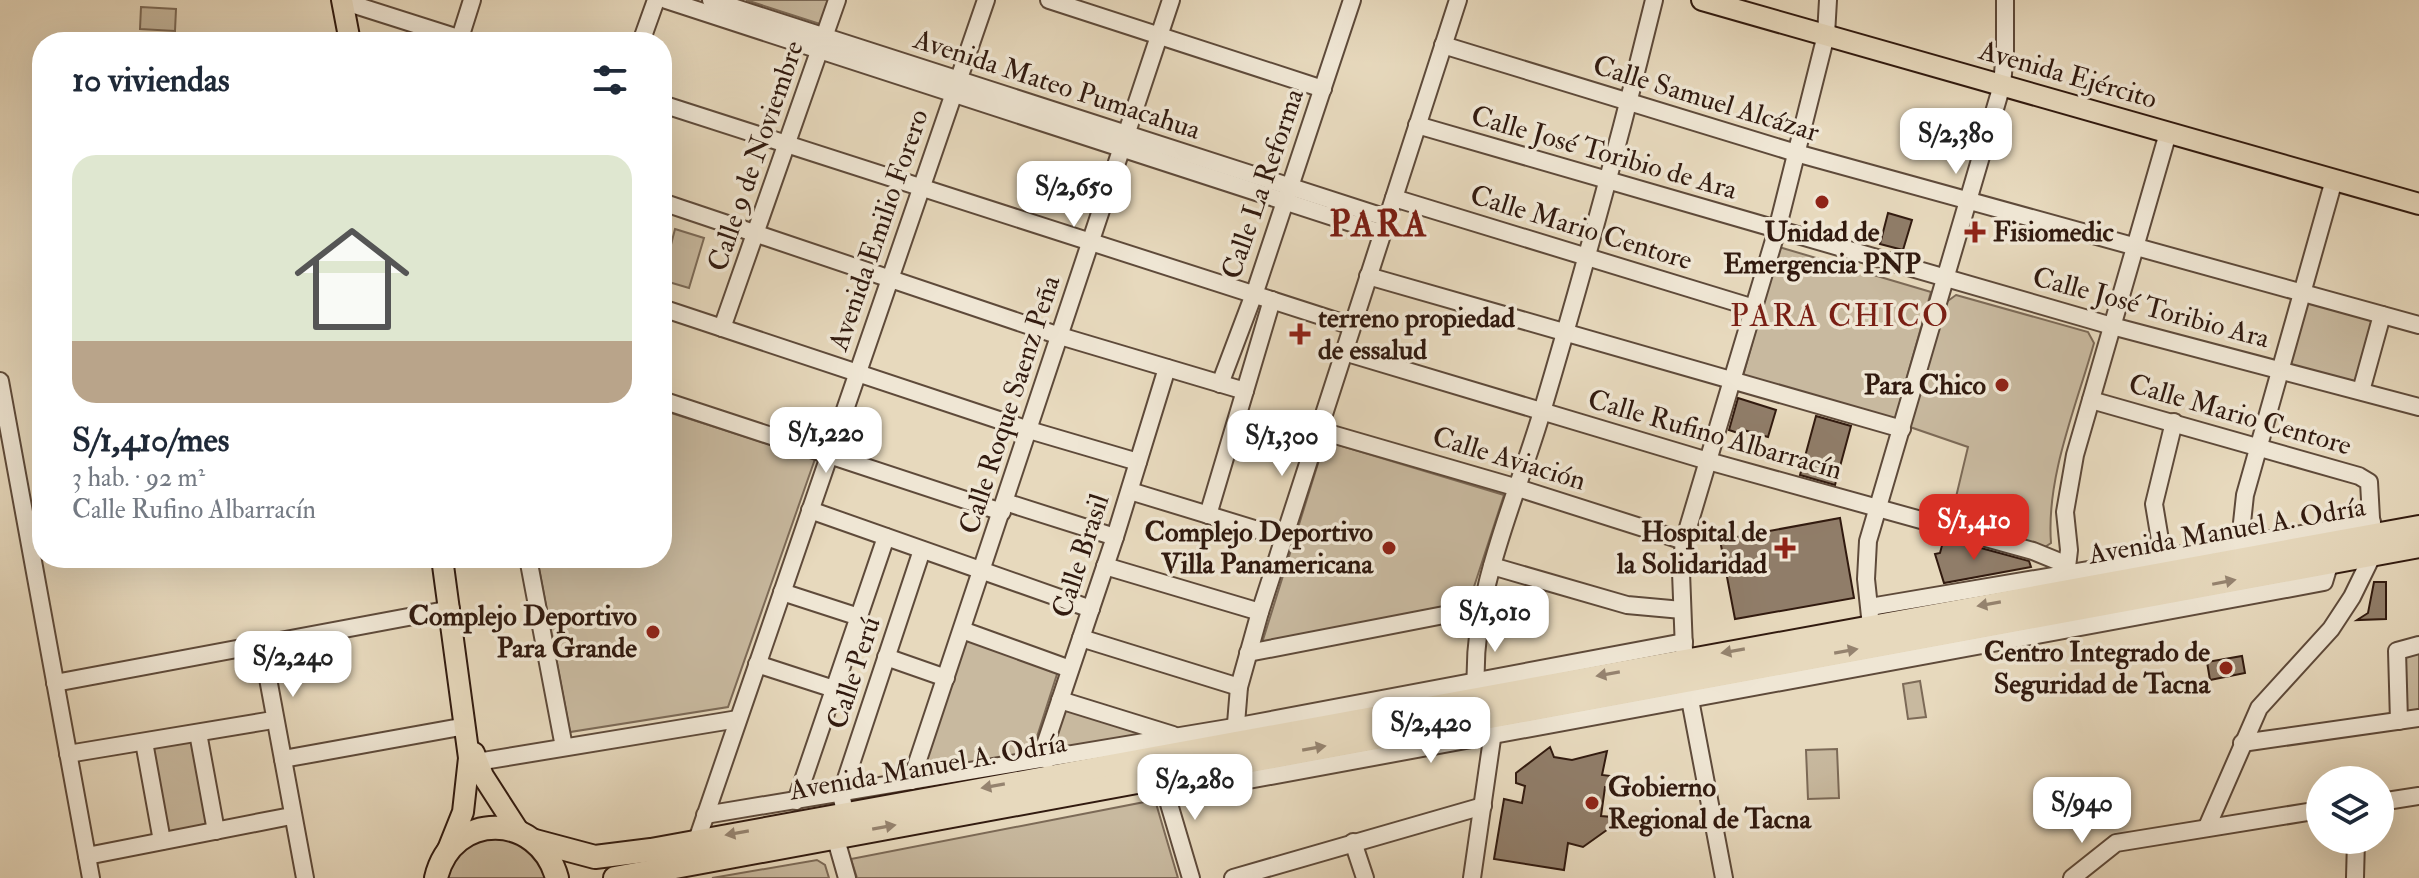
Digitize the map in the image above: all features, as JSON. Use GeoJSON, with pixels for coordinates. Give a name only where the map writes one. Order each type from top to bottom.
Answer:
{"type":"FeatureCollection","features":[{"type":"Feature","properties":{"kind":"highway","name":"Avenida Manuel A. Odría"},"geometry":{"type":"LineString","coordinates":[[2168,582],[2247,550],[2372,537],[2419,527]]}},
{"type":"Feature","properties":{"kind":"highway","name":"Avenida Manuel A. Odría"},"geometry":{"type":"LineString","coordinates":[[615,878],[843,819],[1471,699],[1686,670],[2168,582],[2330,562],[2372,537],[2419,546]]}},
{"type":"Feature","properties":{"kind":"highway","name":"Avenida Manuel A. Odría"},"geometry":{"type":"LineString","coordinates":[[1471,699],[1494,724],[1870,616],[2066,601]]}},
{"type":"Feature","properties":{"kind":"highway","name":"Avenida Manuel A. Odría"},"geometry":{"type":"LineString","coordinates":[[417,878],[442,862],[467,835],[493,827],[595,857],[843,819],[1164,786],[1236,744]]}},
{"type":"Feature","properties":{"kind":"highway"},"geometry":{"type":"LineString","coordinates":[[527,837],[549,858],[557,878]]}},
{"type":"Feature","properties":{"kind":"main road"},"geometry":{"type":"LineString","coordinates":[[342,0],[348,32]]}},
{"type":"Feature","properties":{"kind":"main road","name":"Avenida Ejército"},"geometry":{"type":"LineString","coordinates":[[1702,0],[2419,204]]}},
{"type":"Feature","properties":{"kind":"main road"},"geometry":{"type":"LineString","coordinates":[[442,862],[463,812],[469,758],[444,568]]}},
{"type":"Feature","properties":{"kind":"main road"},"geometry":{"type":"LineString","coordinates":[[466,726],[477,762],[491,791],[527,837]]}},
{"type":"Feature","properties":{"kind":"street"},"geometry":{"type":"LineString","coordinates":[[342,0],[440,32]]}},
{"type":"Feature","properties":{"kind":"street"},"geometry":{"type":"LineString","coordinates":[[466,32],[472,0]]}},
{"type":"Feature","properties":{"kind":"street"},"geometry":{"type":"LineString","coordinates":[[645,32],[656,0]]}},
{"type":"Feature","properties":{"kind":"street","name":"Avenida Mateo Pumacahua"},"geometry":{"type":"LineString","coordinates":[[666,0],[822,44],[1385,226]]}},
{"type":"Feature","properties":{"kind":"street","name":"Avenida Mateo Pumacahua"},"geometry":{"type":"LineString","coordinates":[[711,0],[822,44]]}},
{"type":"Feature","properties":{"kind":"street","name":"Calle 9 de Noviembre"},"geometry":{"type":"LineString","coordinates":[[722,328],[789,145],[837,0]]}},
{"type":"Feature","properties":{"kind":"street","name":"Avenida Emilio Forero"},"geometry":{"type":"LineString","coordinates":[[697,840],[986,0]]}},
{"type":"Feature","properties":{"kind":"street"},"geometry":{"type":"LineString","coordinates":[[1049,0],[1323,89]]}},
{"type":"Feature","properties":{"kind":"street","name":"Calle Roque Saenz Peña"},"geometry":{"type":"LineString","coordinates":[[911,781],[1171,0]]}},
{"type":"Feature","properties":{"kind":"street","name":"Calle La Reforma"},"geometry":{"type":"LineString","coordinates":[[1220,384],[1254,295],[1352,0]]}},
{"type":"Feature","properties":{"kind":"street"},"geometry":{"type":"LineString","coordinates":[[1236,744],[1239,687],[1260,612],[1458,0]]}},
{"type":"Feature","properties":{"kind":"street"},"geometry":{"type":"LineString","coordinates":[[1471,699],[1480,608],[1541,413],[1629,104],[1654,0]]}},
{"type":"Feature","properties":{"kind":"street"},"geometry":{"type":"LineString","coordinates":[[1724,878],[1686,670],[1682,610],[1684,541],[1777,230],[1826,35],[1828,0]]}},
{"type":"Feature","properties":{"kind":"street"},"geometry":{"type":"LineString","coordinates":[[1870,616],[1866,557],[1877,507],[2002,85],[2006,41],[2005,0]]}},
{"type":"Feature","properties":{"kind":"street","name":"Calle Samuel Alcázar"},"geometry":{"type":"LineString","coordinates":[[1443,45],[1796,153],[2419,325]]}},
{"type":"Feature","properties":{"kind":"street"},"geometry":{"type":"LineString","coordinates":[[672,107],[1352,326]]}},
{"type":"Feature","properties":{"kind":"street","name":"Calle José Toribio de Ara"},"geometry":{"type":"LineString","coordinates":[[1417,125],[1777,230]]}},
{"type":"Feature","properties":{"kind":"street"},"geometry":{"type":"LineString","coordinates":[[2066,601],[2067,498],[2091,400],[2168,133]]}},
{"type":"Feature","properties":{"kind":"street"},"geometry":{"type":"LineString","coordinates":[[2247,550],[2241,532],[2243,506],[2334,180]]}},
{"type":"Feature","properties":{"kind":"street","name":"Calle Mario Centore"},"geometry":{"type":"LineString","coordinates":[[1394,198],[1754,308]]}},
{"type":"Feature","properties":{"kind":"street"},"geometry":{"type":"LineString","coordinates":[[672,205],[1060,336],[1245,391]]}},
{"type":"Feature","properties":{"kind":"street","name":"Calle José Toribio Ara"},"geometry":{"type":"LineString","coordinates":[[1777,230],[2112,326],[2419,407]]}},
{"type":"Feature","properties":{"kind":"street"},"geometry":{"type":"LineString","coordinates":[[1368,276],[1902,429]]}},
{"type":"Feature","properties":{"kind":"street"},"geometry":{"type":"LineString","coordinates":[[1208,515],[1272,300]]}},
{"type":"Feature","properties":{"kind":"street"},"geometry":{"type":"LineString","coordinates":[[672,311],[1029,430],[1138,462]]}},
{"type":"Feature","properties":{"kind":"street"},"geometry":{"type":"LineString","coordinates":[[2361,391],[2382,315]]}},
{"type":"Feature","properties":{"kind":"street","name":"Calle Rufino Albarracín"},"geometry":{"type":"LineString","coordinates":[[1344,352],[1541,413],[2047,555],[2060,562],[2066,601]]}},
{"type":"Feature","properties":{"kind":"street","name":"Calle Brasil"},"geometry":{"type":"LineString","coordinates":[[1047,760],[1044,748],[1130,491],[1167,368]]}},
{"type":"Feature","properties":{"kind":"street"},"geometry":{"type":"LineString","coordinates":[[0,381],[32,557]]}},
{"type":"Feature","properties":{"kind":"street","name":"Calle Mario Centore"},"geometry":{"type":"LineString","coordinates":[[2091,400],[2260,445],[2359,476],[2369,482],[2372,537]]}},
{"type":"Feature","properties":{"kind":"street"},"geometry":{"type":"LineString","coordinates":[[672,403],[829,455],[1115,537]]}},
{"type":"Feature","properties":{"kind":"street"},"geometry":{"type":"LineString","coordinates":[[2168,582],[2154,504],[2174,422]]}},
{"type":"Feature","properties":{"kind":"street","name":"Calle Aviación"},"geometry":{"type":"LineString","coordinates":[[1318,430],[1518,488],[1684,541]]}},
{"type":"Feature","properties":{"kind":"street"},"geometry":{"type":"LineString","coordinates":[[1130,491],[1284,538]]}},
{"type":"Feature","properties":{"kind":"street"},"geometry":{"type":"LineString","coordinates":[[810,510],[1091,609]]}},
{"type":"Feature","properties":{"kind":"street"},"geometry":{"type":"LineString","coordinates":[[796,801],[886,537]]}},
{"type":"Feature","properties":{"kind":"street"},"geometry":{"type":"LineString","coordinates":[[2207,827],[2242,743],[2266,697],[2331,629],[2352,597],[2372,537]]}},
{"type":"Feature","properties":{"kind":"street","name":"Calle Perú"},"geometry":{"type":"LineString","coordinates":[[843,819],[886,657],[922,550]]}},
{"type":"Feature","properties":{"kind":"street"},"geometry":{"type":"LineString","coordinates":[[1105,566],[1260,612]]}},
{"type":"Feature","properties":{"kind":"street"},"geometry":{"type":"LineString","coordinates":[[1492,566],[1627,605],[1682,610]]}},
{"type":"Feature","properties":{"kind":"street"},"geometry":{"type":"LineString","coordinates":[[34,568],[91,878]]}},
{"type":"Feature","properties":{"kind":"street"},"geometry":{"type":"LineString","coordinates":[[530,568],[564,747]]}},
{"type":"Feature","properties":{"kind":"street","name":"Avenida Manuel A. Odría"},"geometry":{"type":"LineString","coordinates":[[2066,601],[2168,582]]}},
{"type":"Feature","properties":{"kind":"street"},"geometry":{"type":"LineString","coordinates":[[782,592],[859,617]]}},
{"type":"Feature","properties":{"kind":"street"},"geometry":{"type":"LineString","coordinates":[[1248,653],[1480,608]]}},
{"type":"Feature","properties":{"kind":"street"},"geometry":{"type":"LineString","coordinates":[[55,683],[451,609]]}},
{"type":"Feature","properties":{"kind":"street"},"geometry":{"type":"LineString","coordinates":[[962,630],[1070,669]]}},
{"type":"Feature","properties":{"kind":"street"},"geometry":{"type":"LineString","coordinates":[[1081,638],[1239,687]]}},
{"type":"Feature","properties":{"kind":"street"},"geometry":{"type":"LineString","coordinates":[[2399,721],[2397,651],[2419,645]]}},
{"type":"Feature","properties":{"kind":"street"},"geometry":{"type":"LineString","coordinates":[[258,647],[267,721],[298,878]]}},
{"type":"Feature","properties":{"kind":"street"},"geometry":{"type":"LineString","coordinates":[[258,647],[305,878]]}},
{"type":"Feature","properties":{"kind":"street"},"geometry":{"type":"LineString","coordinates":[[886,657],[946,678]]}},
{"type":"Feature","properties":{"kind":"street"},"geometry":{"type":"LineString","coordinates":[[757,664],[834,689]]}},
{"type":"Feature","properties":{"kind":"street","name":"Avenida Manuel A. Odría"},"geometry":{"type":"LineString","coordinates":[[705,815],[796,801],[843,819],[911,781],[1175,736],[1236,744],[1471,699]]}},
{"type":"Feature","properties":{"kind":"street"},"geometry":{"type":"LineString","coordinates":[[1060,700],[1175,736]]}},
{"type":"Feature","properties":{"kind":"street"},"geometry":{"type":"LineString","coordinates":[[2242,743],[2419,718]]}},
{"type":"Feature","properties":{"kind":"street"},"geometry":{"type":"LineString","coordinates":[[477,762],[738,719]]}},
{"type":"Feature","properties":{"kind":"street"},"geometry":{"type":"LineString","coordinates":[[68,754],[267,721]]}},
{"type":"Feature","properties":{"kind":"street"},"geometry":{"type":"LineString","coordinates":[[1472,878],[1494,724]]}},
{"type":"Feature","properties":{"kind":"street","name":"Avenida Manuel A. Odría"},"geometry":{"type":"LineString","coordinates":[[1164,786],[1494,724]]}},
{"type":"Feature","properties":{"kind":"street"},"geometry":{"type":"LineString","coordinates":[[283,759],[466,726]]}},
{"type":"Feature","properties":{"kind":"street"},"geometry":{"type":"LineString","coordinates":[[198,733],[216,831]]}},
{"type":"Feature","properties":{"kind":"street"},"geometry":{"type":"LineString","coordinates":[[144,742],[162,841]]}},
{"type":"Feature","properties":{"kind":"street"},"geometry":{"type":"LineString","coordinates":[[1164,786],[1191,878]]}},
{"type":"Feature","properties":{"kind":"street"},"geometry":{"type":"LineString","coordinates":[[2394,800],[2419,796]]}},
{"type":"Feature","properties":{"kind":"street"},"geometry":{"type":"LineString","coordinates":[[1233,878],[1483,806]]}},
{"type":"Feature","properties":{"kind":"street"},"geometry":{"type":"LineString","coordinates":[[2072,878],[2116,843],[2306,812]]}},
{"type":"Feature","properties":{"kind":"street"},"geometry":{"type":"LineString","coordinates":[[87,856],[286,817]]}},
{"type":"Feature","properties":{"kind":"street"},"geometry":{"type":"LineString","coordinates":[[843,819],[847,878]]}},
{"type":"Feature","properties":{"kind":"street"},"geometry":{"type":"LineString","coordinates":[[1353,842],[1365,878]]}},
{"type":"Feature","properties":{"kind":"street"},"geometry":{"type":"LineString","coordinates":[[2355,878],[2356,854]]}},
{"type":"Feature","properties":{"kind":"shaded area"},"geometry":{"type":"Polygon","coordinates":[[[746,0],[831,0],[823,25],[746,0]]]}},
{"type":"Feature","properties":{"kind":"shaded area"},"geometry":{"type":"Polygon","coordinates":[[[141,7],[176,9],[175,31],[140,29],[141,7]]]}},
{"type":"Feature","properties":{"kind":"shaded area"},"geometry":{"type":"Polygon","coordinates":[[[675,229],[704,238],[689,288],[672,283],[675,229]]]}},
{"type":"Feature","properties":{"kind":"shaded area"},"geometry":{"type":"Polygon","coordinates":[[[1779,247],[1931,292],[1895,420],[1743,376],[1779,247]]]}},
{"type":"Feature","properties":{"kind":"shaded area","name":"Para Chico"},"geometry":{"type":"Polygon","coordinates":[[[1956,295],[2088,332],[2094,343],[2058,468],[2053,493],[2051,543],[2045,547],[1950,522],[1968,447],[1910,427],[1945,303],[1956,295]]]}},
{"type":"Feature","properties":{"kind":"shaded area"},"geometry":{"type":"Polygon","coordinates":[[[2305,301],[2376,319],[2357,384],[2288,365],[2305,301]]]}},
{"type":"Feature","properties":{"kind":"shaded area","name":"Complejo Deportivo Para Grande"},"geometry":{"type":"Polygon","coordinates":[[[672,413],[815,459],[728,707],[570,732],[539,568],[672,568],[672,413]]]}},
{"type":"Feature","properties":{"kind":"shaded area","name":"Complejo Deportivo Villa Panamericana"},"geometry":{"type":"Polygon","coordinates":[[[1325,441],[1504,495],[1469,602],[1262,643],[1325,441]]]}},
{"type":"Feature","properties":{"kind":"shaded area"},"geometry":{"type":"Polygon","coordinates":[[[966,639],[1058,671],[1035,743],[1037,754],[926,774],[922,767],[966,639]]]}},
{"type":"Feature","properties":{"kind":"shaded area"},"geometry":{"type":"Polygon","coordinates":[[[2419,652],[2419,710],[2404,713],[2401,655],[2419,652]]]}},
{"type":"Feature","properties":{"kind":"shaded area"},"geometry":{"type":"Polygon","coordinates":[[[1920,681],[1926,717],[1908,719],[1903,684],[1920,681]]]}},
{"type":"Feature","properties":{"kind":"shaded area"},"geometry":{"type":"Polygon","coordinates":[[[1065,706],[1162,733],[1051,753],[1065,706]]]}},
{"type":"Feature","properties":{"kind":"shaded area"},"geometry":{"type":"Polygon","coordinates":[[[191,739],[207,826],[166,835],[150,747],[191,739]]]}},
{"type":"Feature","properties":{"kind":"shaded area"},"geometry":{"type":"Polygon","coordinates":[[[1837,749],[1839,798],[1808,799],[1806,750],[1837,749]]]}},
{"type":"Feature","properties":{"kind":"shaded area"},"geometry":{"type":"Polygon","coordinates":[[[1155,800],[1178,878],[857,878],[851,859],[1155,800]]]}},
{"type":"Feature","properties":{"kind":"shaded area"},"geometry":{"type":"Polygon","coordinates":[[[475,836],[518,837],[551,878],[441,878],[475,836]]]}},
{"type":"Feature","properties":{"kind":"shaded area"},"geometry":{"type":"Polygon","coordinates":[[[817,860],[825,865],[829,878],[712,878],[817,860]]]}},
{"type":"Feature","properties":{"kind":"building"},"geometry":{"type":"Polygon","coordinates":[[[1888,213],[1912,220],[1903,250],[1880,244],[1888,213]]]}},
{"type":"Feature","properties":{"kind":"building"},"geometry":{"type":"Polygon","coordinates":[[[1738,398],[1776,410],[1768,437],[1740,429],[1738,433],[1729,430],[1738,398]]]}},
{"type":"Feature","properties":{"kind":"building"},"geometry":{"type":"Polygon","coordinates":[[[1816,416],[1851,426],[1835,485],[1800,475],[1816,416]]]}},
{"type":"Feature","properties":{"kind":"building","name":"Hospital de la Solidaridad"},"geometry":{"type":"Polygon","coordinates":[[[1840,518],[1854,598],[1735,619],[1720,540],[1840,518]]]}},
{"type":"Feature","properties":{"kind":"building"},"geometry":{"type":"Polygon","coordinates":[[[1944,538],[2029,561],[2031,567],[1944,583],[1935,554],[1940,553],[1944,538]]]}},
{"type":"Feature","properties":{"kind":"building"},"geometry":{"type":"Polygon","coordinates":[[[2374,582],[2386,582],[2386,619],[2357,620],[2368,613],[2374,582]]]}},
{"type":"Feature","properties":{"kind":"building","name":"Centro Integrado de Seguridad de Tacna"},"geometry":{"type":"Polygon","coordinates":[[[2242,656],[2245,673],[2210,680],[2207,662],[2242,656]]]}},
{"type":"Feature","properties":{"kind":"building","name":"Gobierno Regional de Tacna"},"geometry":{"type":"Polygon","coordinates":[[[1550,747],[1554,757],[1572,760],[1607,751],[1602,775],[1611,776],[1608,787],[1605,787],[1601,816],[1612,817],[1611,827],[1583,847],[1568,843],[1564,870],[1494,859],[1504,799],[1522,803],[1525,786],[1516,783],[1516,773],[1550,747]]]}},
{"type":"Feature","properties":{"kind":"place","name":"Unidad de Emergencia PNP"},"geometry":{"type":"Point","coordinates":[1822,202]}},
{"type":"Feature","properties":{"kind":"place","name":"Fisiomedic"},"geometry":{"type":"Point","coordinates":[1975,232]}},
{"type":"Feature","properties":{"kind":"place","name":"terreno propiedad de essalud"},"geometry":{"type":"Point","coordinates":[1300,334]}},
{"type":"Feature","properties":{"kind":"place","name":"Para Chico"},"geometry":{"type":"Point","coordinates":[2002,385]}},
{"type":"Feature","properties":{"kind":"place","name":"Complejo Deportivo Villa Panamericana"},"geometry":{"type":"Point","coordinates":[1389,548]}},
{"type":"Feature","properties":{"kind":"place","name":"Hospital de la Solidaridad"},"geometry":{"type":"Point","coordinates":[1785,548]}},
{"type":"Feature","properties":{"kind":"place","name":"Complejo Deportivo Para Grande"},"geometry":{"type":"Point","coordinates":[653,632]}},
{"type":"Feature","properties":{"kind":"place","name":"Centro Integrado de Seguridad de Tacna"},"geometry":{"type":"Point","coordinates":[2226,668]}},
{"type":"Feature","properties":{"kind":"place","name":"Gobierno Regional de Tacna"},"geometry":{"type":"Point","coordinates":[1592,803]}},
{"type":"Feature","properties":{"kind":"district","name":"PARA"},"geometry":{"type":"Point","coordinates":[1379,224]}},
{"type":"Feature","properties":{"kind":"district","name":"PARA CHICO"},"geometry":{"type":"Point","coordinates":[1840,316]}}]}
